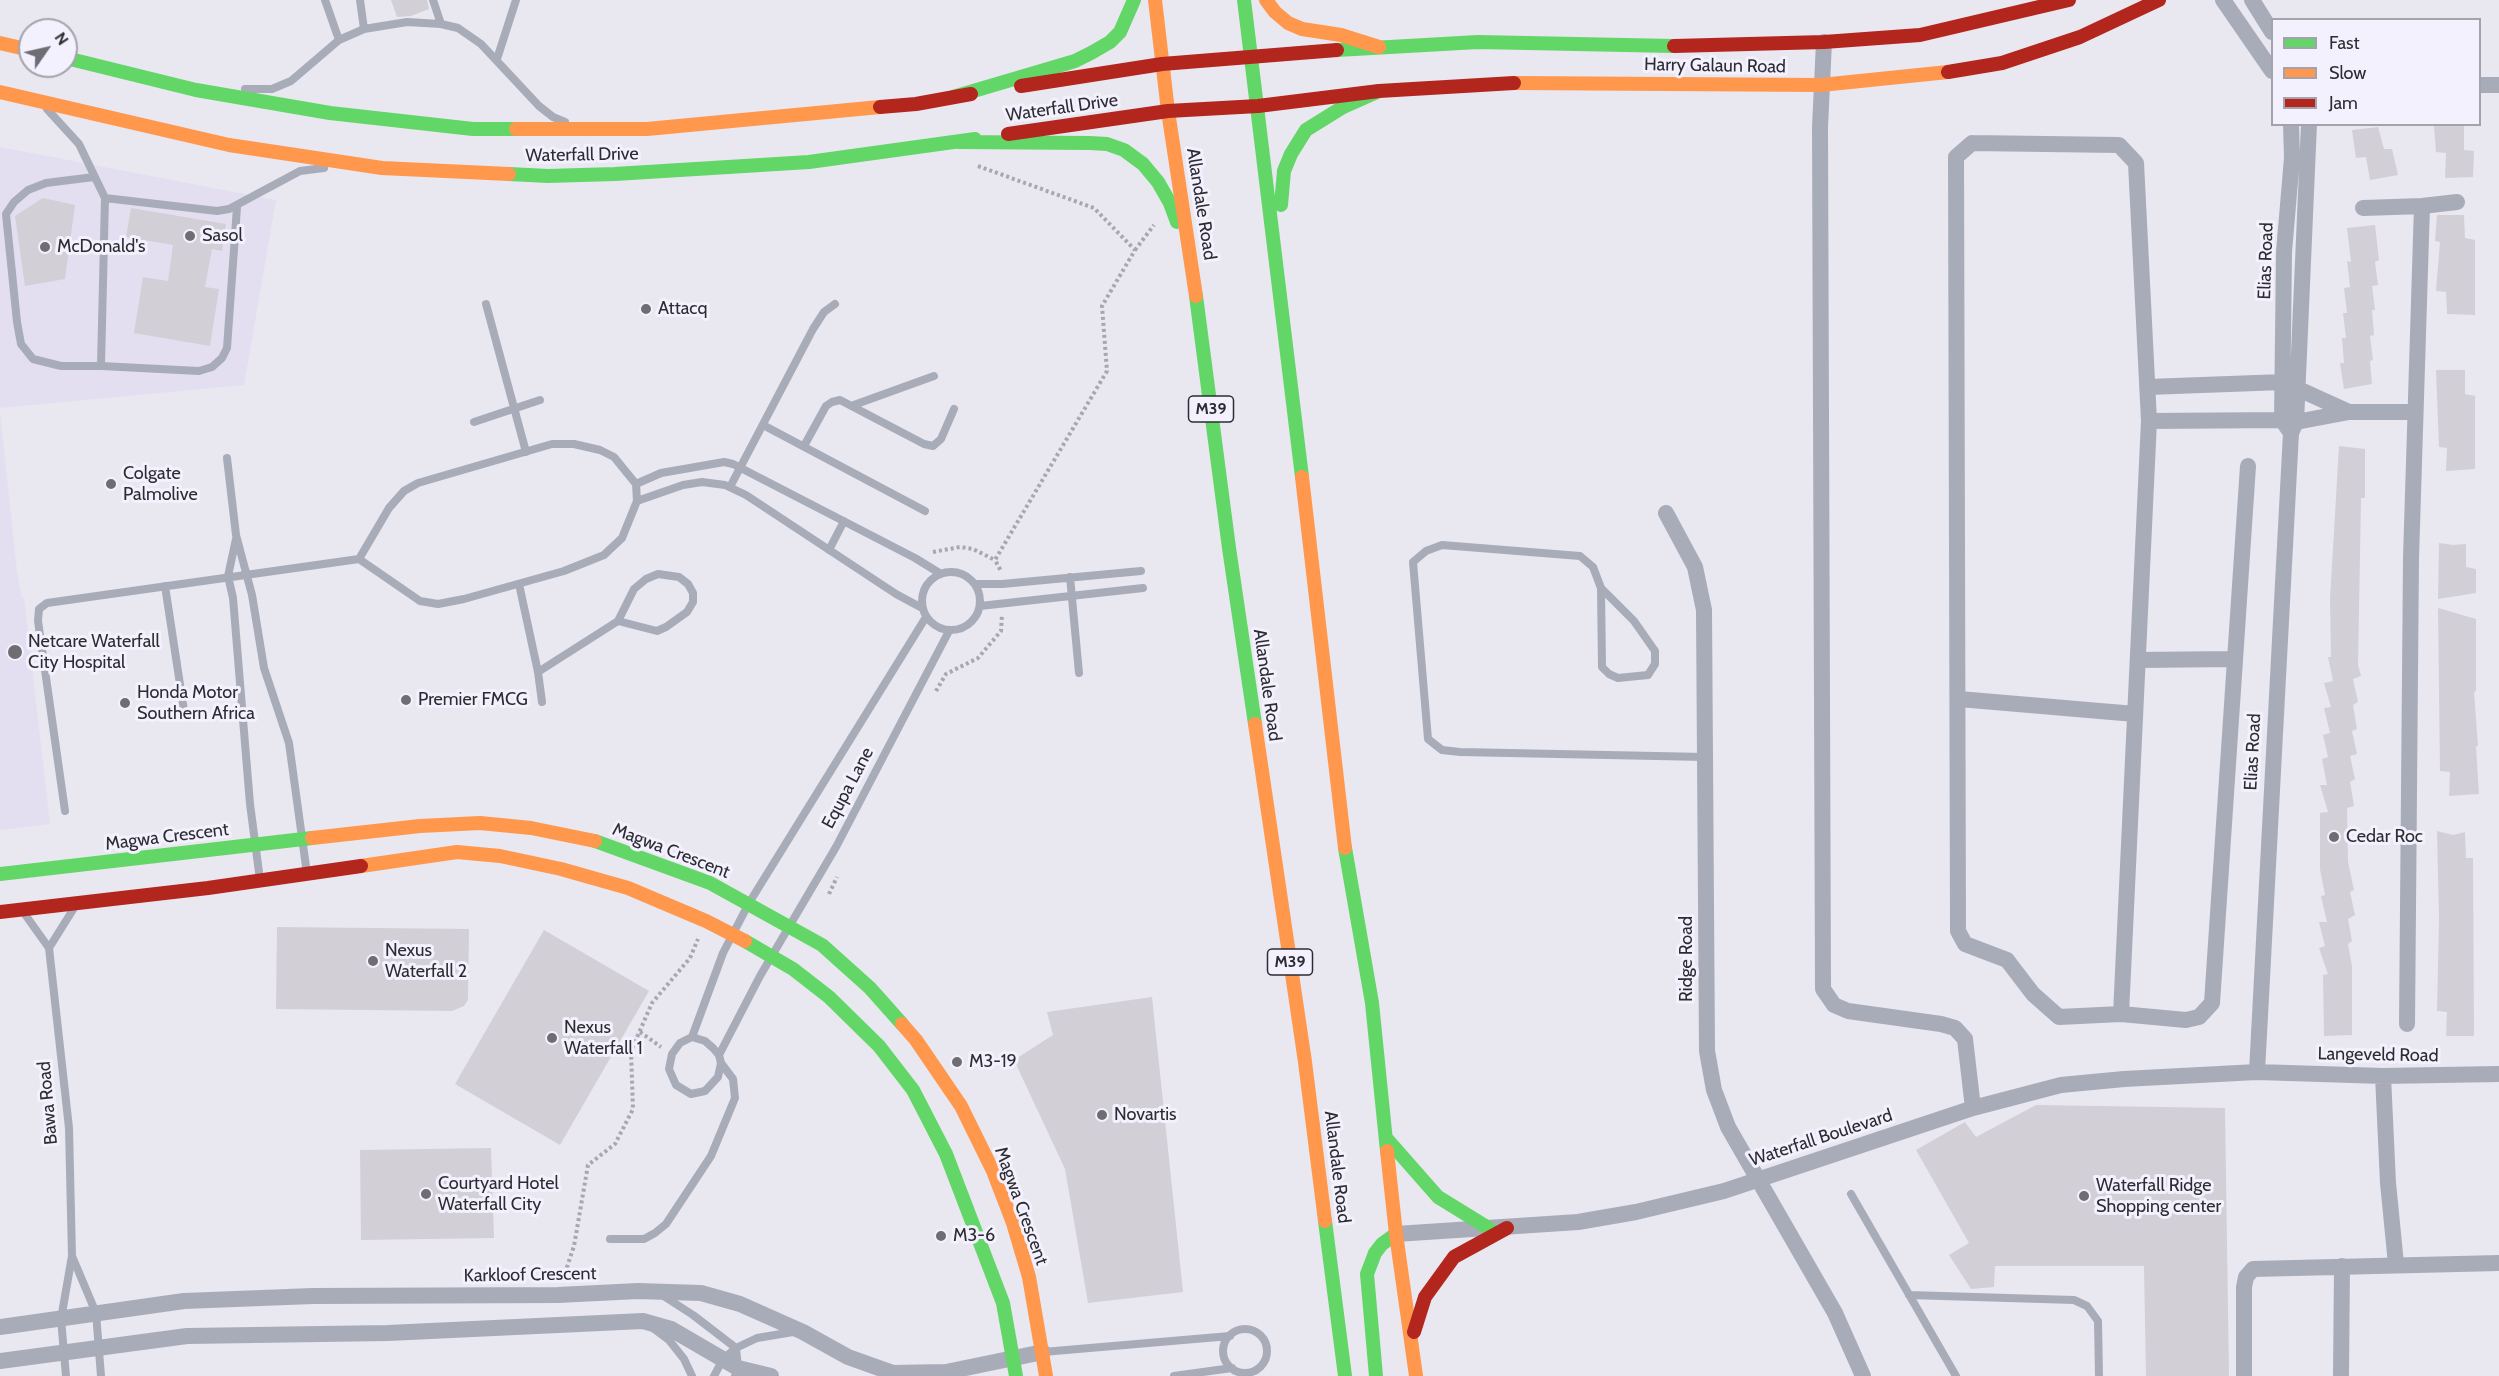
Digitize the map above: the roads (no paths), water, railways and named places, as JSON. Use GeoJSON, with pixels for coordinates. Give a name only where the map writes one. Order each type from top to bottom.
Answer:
{"type":"FeatureCollection","features":[{"type":"Feature","properties":{"kind":"main road"},"geometry":{"type":"LineString","coordinates":[[953,97],[1075,61],[1091,53],[1110,42],[1120,32],[1134,0]]}},
{"type":"Feature","properties":{"kind":"main road","name":"Allandale Road"},"geometry":{"type":"LineString","coordinates":[[1155,0],[1168,111],[1193,270],[1229,548],[1305,1062],[1345,1376]]}},
{"type":"Feature","properties":{"kind":"main road"},"geometry":{"type":"LineString","coordinates":[[1244,0],[1277,259],[1343,838],[1372,1003],[1396,1234],[1416,1376]]}},
{"type":"Feature","properties":{"kind":"main road"},"geometry":{"type":"LineString","coordinates":[[1266,0],[1281,18],[1302,29],[1341,35],[1379,47]]}},
{"type":"Feature","properties":{"kind":"main road","name":"Harry Galaun Road"},"geometry":{"type":"LineString","coordinates":[[1251,57],[1478,42],[1660,46],[1824,42],[1920,34],[2026,12],[2068,0]]}},
{"type":"Feature","properties":{"kind":"main road","name":"Harry Galaun Road"},"geometry":{"type":"LineString","coordinates":[[1257,106],[1379,91],[1533,82],[1821,85],[1935,74],[2002,63],[2080,37],[2158,0]]}},
{"type":"Feature","properties":{"kind":"main road"},"geometry":{"type":"LineString","coordinates":[[0,43],[18,47]]}},
{"type":"Feature","properties":{"kind":"main road","name":"Waterfall Drive"},"geometry":{"type":"LineString","coordinates":[[78,61],[196,90],[330,114],[461,128],[647,129],[916,104],[1162,64],[1251,57]]}},
{"type":"Feature","properties":{"kind":"main road"},"geometry":{"type":"LineString","coordinates":[[1277,259],[1284,171],[1301,136],[1313,124],[1379,91]]}},
{"type":"Feature","properties":{"kind":"main road","name":"Waterfall Drive"},"geometry":{"type":"LineString","coordinates":[[0,92],[230,146],[382,168],[548,176],[809,162],[1168,111],[1257,106]]}},
{"type":"Feature","properties":{"kind":"main road"},"geometry":{"type":"LineString","coordinates":[[958,141],[1090,143],[1107,144],[1124,150],[1143,165],[1170,203],[1193,270]]}},
{"type":"Feature","properties":{"kind":"main road","name":"Magwa Crescent"},"geometry":{"type":"LineString","coordinates":[[0,874],[420,826],[480,823],[531,828],[604,843],[710,883],[822,945],[870,988],[916,1040],[961,1106],[993,1171],[1013,1224],[1029,1277],[1046,1376]]}},
{"type":"Feature","properties":{"kind":"main road"},"geometry":{"type":"LineString","coordinates":[[0,912],[260,881],[457,852],[500,856],[561,869],[627,888],[733,934],[793,969],[829,997],[879,1046],[913,1090],[946,1154],[976,1228],[1003,1304],[1016,1376]]}},
{"type":"Feature","properties":{"kind":"main road"},"geometry":{"type":"LineString","coordinates":[[1386,1139],[1438,1197],[1490,1229]]}},
{"type":"Feature","properties":{"kind":"main road"},"geometry":{"type":"LineString","coordinates":[[1412,1338],[1425,1297],[1454,1257],[1507,1228]]}},
{"type":"Feature","properties":{"kind":"main road"},"geometry":{"type":"LineString","coordinates":[[1376,1376],[1367,1274],[1375,1253],[1382,1244],[1396,1234]]}},
{"type":"Feature","properties":{"kind":"street"},"geometry":{"type":"LineString","coordinates":[[2223,0],[2271,70]]}},
{"type":"Feature","properties":{"kind":"street"},"geometry":{"type":"LineString","coordinates":[[2252,0],[2271,30]]}},
{"type":"Feature","properties":{"kind":"street"},"geometry":{"type":"LineString","coordinates":[[1824,42],[1821,85],[1823,989],[1834,1005],[1848,1011],[1941,1024],[1955,1029],[1965,1039],[1973,1108]]}},
{"type":"Feature","properties":{"kind":"street"},"geometry":{"type":"LineString","coordinates":[[2481,85],[2499,85]]}},
{"type":"Feature","properties":{"kind":"street","name":"Elias Road"},"geometry":{"type":"LineString","coordinates":[[2257,1072],[2290,425],[2284,252],[2292,159],[2291,126]]}},
{"type":"Feature","properties":{"kind":"street","name":"Elias Road"},"geometry":{"type":"LineString","coordinates":[[2290,385],[2309,126]]}},
{"type":"Feature","properties":{"kind":"street"},"geometry":{"type":"LineString","coordinates":[[2121,1014],[2149,421],[2136,163],[2119,145],[1972,143],[1956,157],[1958,931],[1965,944],[2007,960],[2033,994],[2059,1017],[2121,1014],[2186,1020],[2199,1017],[2212,1003],[2248,466]]}},
{"type":"Feature","properties":{"kind":"street"},"geometry":{"type":"LineString","coordinates":[[2363,208],[2422,207],[2457,202]]}},
{"type":"Feature","properties":{"kind":"street"},"geometry":{"type":"LineString","coordinates":[[2407,1024],[2411,558],[2422,207]]}},
{"type":"Feature","properties":{"kind":"street"},"geometry":{"type":"LineString","coordinates":[[2148,387],[2290,385],[2349,412]]}},
{"type":"Feature","properties":{"kind":"street"},"geometry":{"type":"LineString","coordinates":[[2149,421],[2290,425],[2349,412],[2415,412]]}},
{"type":"Feature","properties":{"kind":"street","name":"Ridge Road"},"geometry":{"type":"LineString","coordinates":[[1666,513],[1695,567],[1704,610],[1707,1052],[1714,1090],[1728,1128],[1760,1179],[1835,1313],[1863,1376]]}},
{"type":"Feature","properties":{"kind":"street"},"geometry":{"type":"LineString","coordinates":[[2138,660],[2235,659]]}},
{"type":"Feature","properties":{"kind":"street"},"geometry":{"type":"LineString","coordinates":[[1959,699],[2135,714]]}},
{"type":"Feature","properties":{"kind":"street","name":"Waterfall Boulevard"},"geometry":{"type":"LineString","coordinates":[[1396,1234],[1578,1222],[1636,1212],[1724,1191],[1973,1108],[2061,1085],[2124,1079],[2257,1072]]}},
{"type":"Feature","properties":{"kind":"street","name":"Langeveld Road"},"geometry":{"type":"LineString","coordinates":[[2257,1072],[2383,1076],[2499,1074]]}},
{"type":"Feature","properties":{"kind":"street"},"geometry":{"type":"LineString","coordinates":[[2383,1076],[2388,1183],[2396,1264]]}},
{"type":"Feature","properties":{"kind":"street"},"geometry":{"type":"LineString","coordinates":[[2244,1376],[2244,1287],[2248,1273],[2253,1269],[2499,1263]]}},
{"type":"Feature","properties":{"kind":"street"},"geometry":{"type":"LineString","coordinates":[[2341,1376],[2342,1266]]}},
{"type":"Feature","properties":{"kind":"street","name":"Karkloof Crescent"},"geometry":{"type":"LineString","coordinates":[[0,1327],[184,1301],[314,1296],[701,1293],[740,1304],[802,1332],[848,1357],[893,1373],[946,1372],[1043,1352]]}},
{"type":"Feature","properties":{"kind":"street"},"geometry":{"type":"LineString","coordinates":[[0,1361],[187,1336],[388,1333],[643,1321],[671,1329],[732,1368],[771,1376]]}},
{"type":"Feature","properties":{"kind":"lane"},"geometry":{"type":"LineString","coordinates":[[325,0],[339,40]]}},
{"type":"Feature","properties":{"kind":"lane"},"geometry":{"type":"LineString","coordinates":[[360,0],[364,29]]}},
{"type":"Feature","properties":{"kind":"lane"},"geometry":{"type":"LineString","coordinates":[[433,0],[441,24]]}},
{"type":"Feature","properties":{"kind":"lane"},"geometry":{"type":"LineString","coordinates":[[497,59],[516,0]]}},
{"type":"Feature","properties":{"kind":"lane"},"geometry":{"type":"LineString","coordinates":[[196,90],[272,89],[291,81],[339,40],[364,29],[407,22],[441,24],[467,33],[497,59],[538,106],[553,117],[582,129]]}},
{"type":"Feature","properties":{"kind":"lane"},"geometry":{"type":"LineString","coordinates":[[40,102],[79,144],[105,198],[100,366]]}},
{"type":"Feature","properties":{"kind":"lane"},"geometry":{"type":"LineString","coordinates":[[105,198],[217,211],[237,207],[300,171],[347,166],[382,168]]}},
{"type":"Feature","properties":{"kind":"lane"},"geometry":{"type":"LineString","coordinates":[[94,177],[46,183],[28,190],[14,202],[6,214],[21,344],[33,359],[61,366],[199,371],[212,367],[222,358],[228,348],[237,207]]}},
{"type":"Feature","properties":{"kind":"lane"},"geometry":{"type":"LineString","coordinates":[[486,304],[526,453]]}},
{"type":"Feature","properties":{"kind":"lane"},"geometry":{"type":"LineString","coordinates":[[730,487],[813,329],[824,312],[835,304]]}},
{"type":"Feature","properties":{"kind":"lane"},"geometry":{"type":"LineString","coordinates":[[851,406],[934,376]]}},
{"type":"Feature","properties":{"kind":"lane"},"geometry":{"type":"LineString","coordinates":[[474,422],[540,400]]}},
{"type":"Feature","properties":{"kind":"lane"},"geometry":{"type":"LineString","coordinates":[[804,446],[826,406],[840,400],[924,444],[933,446],[941,440],[954,409]]}},
{"type":"Feature","properties":{"kind":"lane"},"geometry":{"type":"LineString","coordinates":[[763,425],[925,511]]}},
{"type":"Feature","properties":{"kind":"lane"},"geometry":{"type":"LineString","coordinates":[[65,811],[38,621],[39,609],[47,603],[359,559],[420,602],[438,604],[564,572],[604,555],[622,538],[638,501],[636,484],[614,457],[600,450],[574,444],[552,444],[418,483],[404,491],[389,508],[359,559]]}},
{"type":"Feature","properties":{"kind":"lane"},"geometry":{"type":"LineString","coordinates":[[228,458],[237,535],[248,575],[264,668],[289,743],[307,874]]}},
{"type":"Feature","properties":{"kind":"lane"},"geometry":{"type":"LineString","coordinates":[[636,484],[661,473],[711,464],[724,462],[741,467],[915,558],[940,574],[959,573],[968,577],[980,591],[980,606],[975,620],[968,626],[949,631],[936,626],[926,617],[922,608],[925,587],[940,574]]}},
{"type":"Feature","properties":{"kind":"lane"},"geometry":{"type":"LineString","coordinates":[[638,501],[665,490],[692,484],[709,483],[730,487],[746,495],[896,594],[922,608]]}},
{"type":"Feature","properties":{"kind":"lane"},"geometry":{"type":"LineString","coordinates":[[829,550],[844,521]]}},
{"type":"Feature","properties":{"kind":"lane"},"geometry":{"type":"LineString","coordinates":[[237,535],[228,576],[233,598],[250,804],[260,881]]}},
{"type":"Feature","properties":{"kind":"lane"},"geometry":{"type":"LineString","coordinates":[[1601,588],[1634,621],[1655,651],[1655,664],[1648,675],[1618,678],[1609,674],[1602,667],[1601,588],[1593,567],[1580,556],[1442,545],[1426,551],[1413,562],[1428,739],[1442,750],[1460,752],[1705,757]]}},
{"type":"Feature","properties":{"kind":"lane"},"geometry":{"type":"LineString","coordinates":[[975,584],[1002,584],[1141,570]]}},
{"type":"Feature","properties":{"kind":"lane"},"geometry":{"type":"LineString","coordinates":[[538,672],[618,621],[628,598],[634,589],[646,579],[658,574],[679,577],[688,584],[693,593],[693,602],[687,612],[657,631],[618,621]]}},
{"type":"Feature","properties":{"kind":"lane"},"geometry":{"type":"LineString","coordinates":[[1070,577],[1079,673]]}},
{"type":"Feature","properties":{"kind":"lane"},"geometry":{"type":"LineString","coordinates":[[519,584],[538,672],[542,702]]}},
{"type":"Feature","properties":{"kind":"lane"},"geometry":{"type":"LineString","coordinates":[[165,586],[185,717]]}},
{"type":"Feature","properties":{"kind":"lane"},"geometry":{"type":"LineString","coordinates":[[980,606],[1143,588]]}},
{"type":"Feature","properties":{"kind":"lane","name":"Equpa Lane"},"geometry":{"type":"LineString","coordinates":[[692,1037],[723,953],[749,903],[926,617]]}},
{"type":"Feature","properties":{"kind":"lane","name":"Equpa Lane"},"geometry":{"type":"LineString","coordinates":[[720,1059],[760,976],[836,847],[949,631]]}},
{"type":"Feature","properties":{"kind":"lane"},"geometry":{"type":"LineString","coordinates":[[22,910],[49,948],[77,903]]}},
{"type":"Feature","properties":{"kind":"lane","name":"Bawa Road"},"geometry":{"type":"LineString","coordinates":[[49,948],[69,1128],[72,1256]]}},
{"type":"Feature","properties":{"kind":"lane"},"geometry":{"type":"LineString","coordinates":[[610,1239],[644,1239],[666,1224],[711,1156],[735,1098],[733,1079],[720,1059],[705,1041],[692,1037],[680,1043],[672,1054],[669,1069],[676,1084],[691,1094],[705,1091],[718,1077],[720,1059]]}},
{"type":"Feature","properties":{"kind":"lane"},"geometry":{"type":"LineString","coordinates":[[1851,1194],[1956,1376]]}},
{"type":"Feature","properties":{"kind":"lane"},"geometry":{"type":"LineString","coordinates":[[72,1256],[96,1313],[101,1376]]}},
{"type":"Feature","properties":{"kind":"lane"},"geometry":{"type":"LineString","coordinates":[[66,1376],[61,1319],[72,1256]]}},
{"type":"Feature","properties":{"kind":"lane"},"geometry":{"type":"LineString","coordinates":[[657,1292],[693,1315],[736,1348]]}},
{"type":"Feature","properties":{"kind":"lane"},"geometry":{"type":"LineString","coordinates":[[1909,1296],[2074,1300],[2087,1306],[2097,1321],[2099,1376]]}},
{"type":"Feature","properties":{"kind":"lane"},"geometry":{"type":"LineString","coordinates":[[643,1321],[669,1340],[684,1359],[692,1376]]}},
{"type":"Feature","properties":{"kind":"lane"},"geometry":{"type":"LineString","coordinates":[[1043,1352],[1230,1336],[1242,1329],[1249,1329],[1261,1336],[1267,1348],[1264,1362],[1259,1368],[1245,1373],[1232,1368],[1174,1376]]}},
{"type":"Feature","properties":{"kind":"lane"},"geometry":{"type":"LineString","coordinates":[[736,1348],[757,1338],[787,1332],[802,1332]]}},
{"type":"Feature","properties":{"kind":"lane"},"geometry":{"type":"LineString","coordinates":[[1230,1336],[1224,1348],[1224,1355],[1232,1368]]}},
{"type":"Feature","properties":{"kind":"lane"},"geometry":{"type":"LineString","coordinates":[[732,1368],[736,1348]]}},
{"type":"Feature","properties":{"kind":"lane"},"geometry":{"type":"LineString","coordinates":[[732,1368],[736,1348]]}},
{"type":"Feature","properties":{"kind":"lane"},"geometry":{"type":"LineString","coordinates":[[714,1376],[732,1368]]}},
{"type":"Feature","properties":{"kind":"place","name":"Sasol"},"geometry":{"type":"Point","coordinates":[190,236]}},
{"type":"Feature","properties":{"kind":"place","name":"McDonald's"},"geometry":{"type":"Point","coordinates":[45,247]}},
{"type":"Feature","properties":{"kind":"place","name":"Attacq"},"geometry":{"type":"Point","coordinates":[646,309]}},
{"type":"Feature","properties":{"kind":"place","name":"Colgate Palmolive"},"geometry":{"type":"Point","coordinates":[111,484]}},
{"type":"Feature","properties":{"kind":"place","name":"Netcare Waterfall City Hospital"},"geometry":{"type":"Point","coordinates":[15,652]}},
{"type":"Feature","properties":{"kind":"place","name":"Premier FMCG"},"geometry":{"type":"Point","coordinates":[406,700]}},
{"type":"Feature","properties":{"kind":"place","name":"Honda Motor Southern Africa"},"geometry":{"type":"Point","coordinates":[125,703]}},
{"type":"Feature","properties":{"kind":"place","name":"Cedar Roc"},"geometry":{"type":"Point","coordinates":[2334,837]}},
{"type":"Feature","properties":{"kind":"place","name":"Nexus Waterfall 2"},"geometry":{"type":"Point","coordinates":[373,961]}},
{"type":"Feature","properties":{"kind":"place","name":"Nexus Waterfall 1"},"geometry":{"type":"Point","coordinates":[552,1038]}},
{"type":"Feature","properties":{"kind":"place","name":"M3-19"},"geometry":{"type":"Point","coordinates":[957,1062]}},
{"type":"Feature","properties":{"kind":"place","name":"Novartis"},"geometry":{"type":"Point","coordinates":[1102,1115]}},
{"type":"Feature","properties":{"kind":"place","name":"Courtyard Hotel Waterfall City"},"geometry":{"type":"Point","coordinates":[426,1194]}},
{"type":"Feature","properties":{"kind":"place","name":"Waterfall Ridge Shopping center"},"geometry":{"type":"Point","coordinates":[2084,1196]}},
{"type":"Feature","properties":{"kind":"place","name":"M3-6"},"geometry":{"type":"Point","coordinates":[941,1236]}}]}
